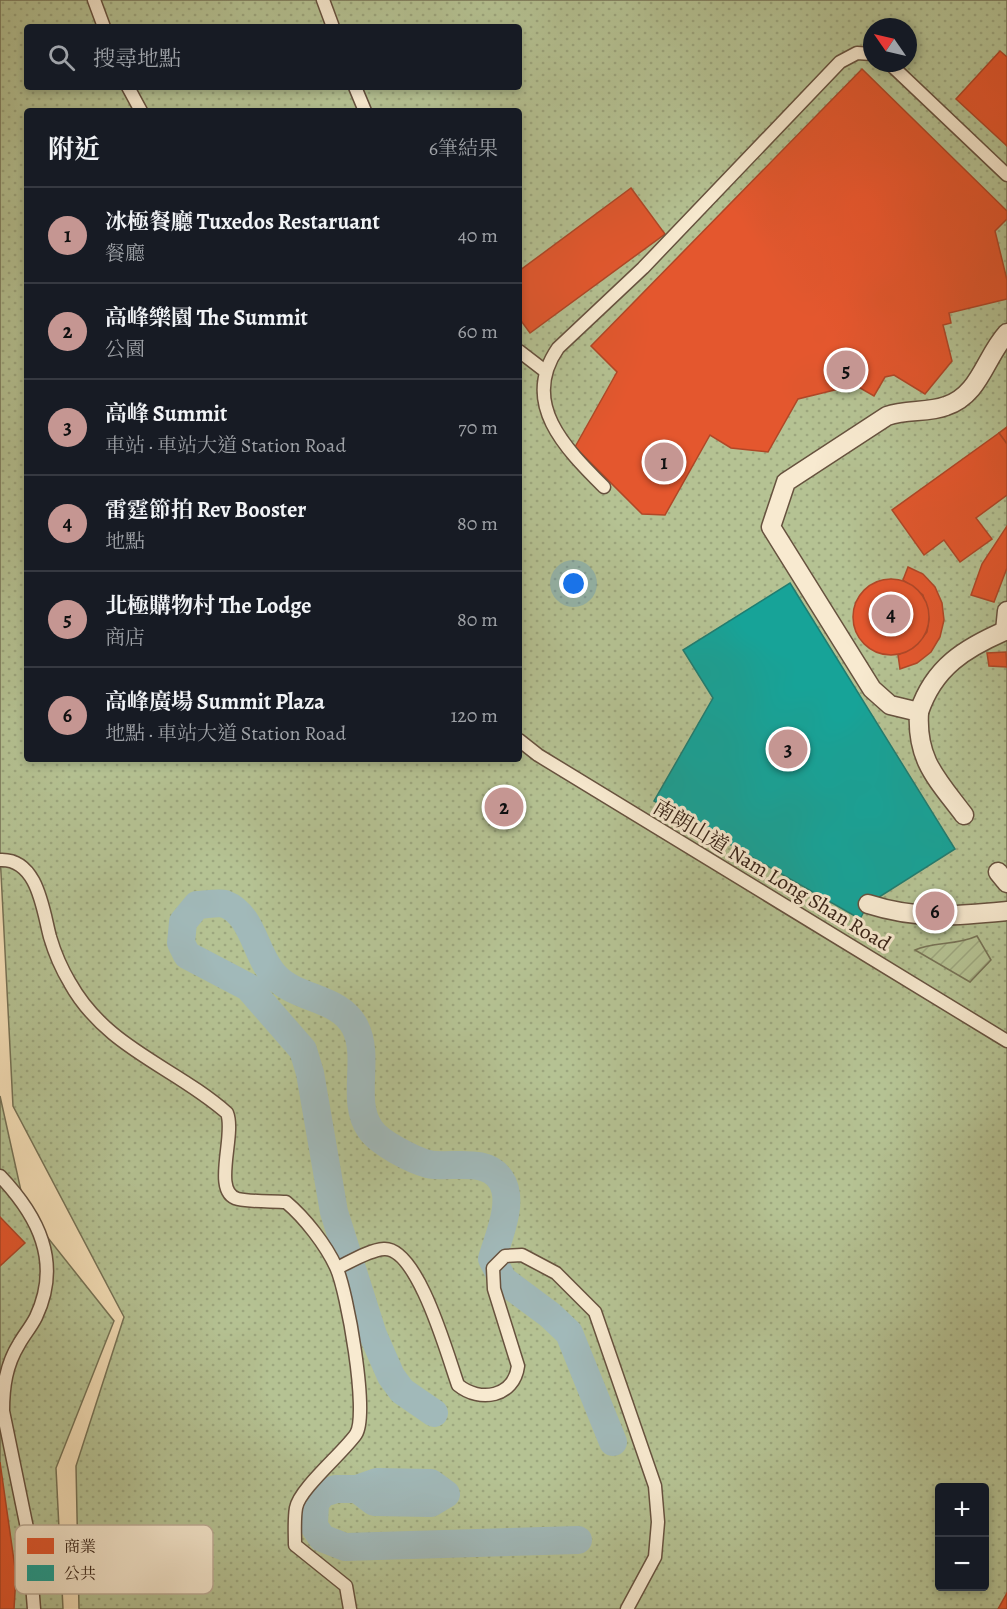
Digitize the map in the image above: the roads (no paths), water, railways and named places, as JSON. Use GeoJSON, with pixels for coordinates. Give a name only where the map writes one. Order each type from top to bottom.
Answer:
{"type":"FeatureCollection","features":[{"type":"Feature","properties":{"kind":"street"},"geometry":{"type":"LineString","coordinates":[[920,712],[899,710],[872,689],[771,527],[786,482],[887,416],[901,411],[945,407],[957,401],[976,383],[1007,333]]}},
{"type":"Feature","properties":{"kind":"street"},"geometry":{"type":"LineString","coordinates":[[964,815],[929,769],[921,751],[918,731],[920,712],[932,683],[952,659],[1006,630],[1007,611]]}},
{"type":"Feature","properties":{"kind":"street"},"geometry":{"type":"LineString","coordinates":[[868,904],[918,916],[944,917],[1007,911]]}},
{"type":"Feature","properties":{"kind":"lane"},"geometry":{"type":"LineString","coordinates":[[94,0],[103,24]]}},
{"type":"Feature","properties":{"kind":"lane"},"geometry":{"type":"LineString","coordinates":[[323,0],[332,24]]}},
{"type":"Feature","properties":{"kind":"lane"},"geometry":{"type":"LineString","coordinates":[[604,487],[572,454],[544,407],[542,396],[545,371],[558,348],[665,246],[840,62],[857,53],[863,53]]}},
{"type":"Feature","properties":{"kind":"lane"},"geometry":{"type":"LineString","coordinates":[[898,72],[1007,175]]}},
{"type":"Feature","properties":{"kind":"lane"},"geometry":{"type":"LineString","coordinates":[[130,90],[139,108]]}},
{"type":"Feature","properties":{"kind":"lane"},"geometry":{"type":"LineString","coordinates":[[356,90],[364,108]]}},
{"type":"Feature","properties":{"kind":"lane"},"geometry":{"type":"LineString","coordinates":[[522,353],[545,371]]}},
{"type":"Feature","properties":{"kind":"lane","name":"南朗山道 Nam Long Shan Road"},"geometry":{"type":"LineString","coordinates":[[522,742],[549,761],[1007,1041]]}},
{"type":"Feature","properties":{"kind":"lane"},"geometry":{"type":"LineString","coordinates":[[0,860],[19,866],[29,874],[39,892],[58,962],[71,987],[99,1020],[128,1047],[227,1113],[231,1129],[224,1176],[229,1194],[236,1199],[286,1202],[304,1220],[337,1268],[351,1327],[360,1396],[357,1433],[329,1462],[296,1505],[295,1545],[346,1586],[350,1609]]}},
{"type":"Feature","properties":{"kind":"lane"},"geometry":{"type":"LineString","coordinates":[[0,1176],[23,1200],[34,1219],[42,1240],[46,1261],[42,1300],[33,1323],[12,1359],[3,1393],[3,1411],[26,1525]]}},
{"type":"Feature","properties":{"kind":"lane"},"geometry":{"type":"LineString","coordinates":[[337,1268],[382,1249],[394,1250],[407,1261],[419,1282],[458,1385],[474,1393],[503,1391],[512,1387],[517,1377],[518,1366],[494,1289],[493,1268],[505,1257],[522,1255],[556,1273],[595,1312],[655,1486],[658,1522],[655,1557],[627,1609]]}},
{"type":"Feature","properties":{"kind":"lane"},"geometry":{"type":"LineString","coordinates":[[33,1594],[34,1609]]}},
{"type":"Feature","properties":{"kind":"waterway"},"geometry":{"type":"LineString","coordinates":[[434,1413],[402,1391],[391,1376],[373,1335],[334,1212],[310,1073],[303,1050],[248,987],[187,955],[181,943],[183,922],[197,905],[222,903],[235,909],[242,917],[263,959],[276,977],[285,985],[329,1004],[348,1017],[355,1027],[361,1052],[361,1105],[364,1118],[374,1134],[405,1155],[422,1162],[486,1168],[501,1180],[505,1189],[506,1209],[492,1259],[503,1280],[550,1315],[569,1333],[613,1442]]}},
{"type":"Feature","properties":{"kind":"waterway"},"geometry":{"type":"LineString","coordinates":[[357,1489],[374,1502],[431,1503],[446,1494],[431,1483],[377,1482],[357,1489],[336,1489],[323,1493],[315,1503],[314,1526],[322,1538],[345,1547],[578,1540]]}},
{"type":"Feature","properties":{"kind":"place","name":"北極購物村 The Lodge"},"geometry":{"type":"Point","coordinates":[846,370]}},
{"type":"Feature","properties":{"kind":"place","name":"冰極餐廳 Tuxedos Restaruant"},"geometry":{"type":"Point","coordinates":[664,462]}},
{"type":"Feature","properties":{"kind":"place","name":"雷霆節拍 Rev Booster"},"geometry":{"type":"Point","coordinates":[891,614]}},
{"type":"Feature","properties":{"kind":"place","name":"高峰 Summit"},"geometry":{"type":"Point","coordinates":[788,749]}},
{"type":"Feature","properties":{"kind":"place","name":"高峰樂園 The Summit"},"geometry":{"type":"Point","coordinates":[504,807]}},
{"type":"Feature","properties":{"kind":"place","name":"高峰廣場 Summit Plaza"},"geometry":{"type":"Point","coordinates":[935,911]}}]}
